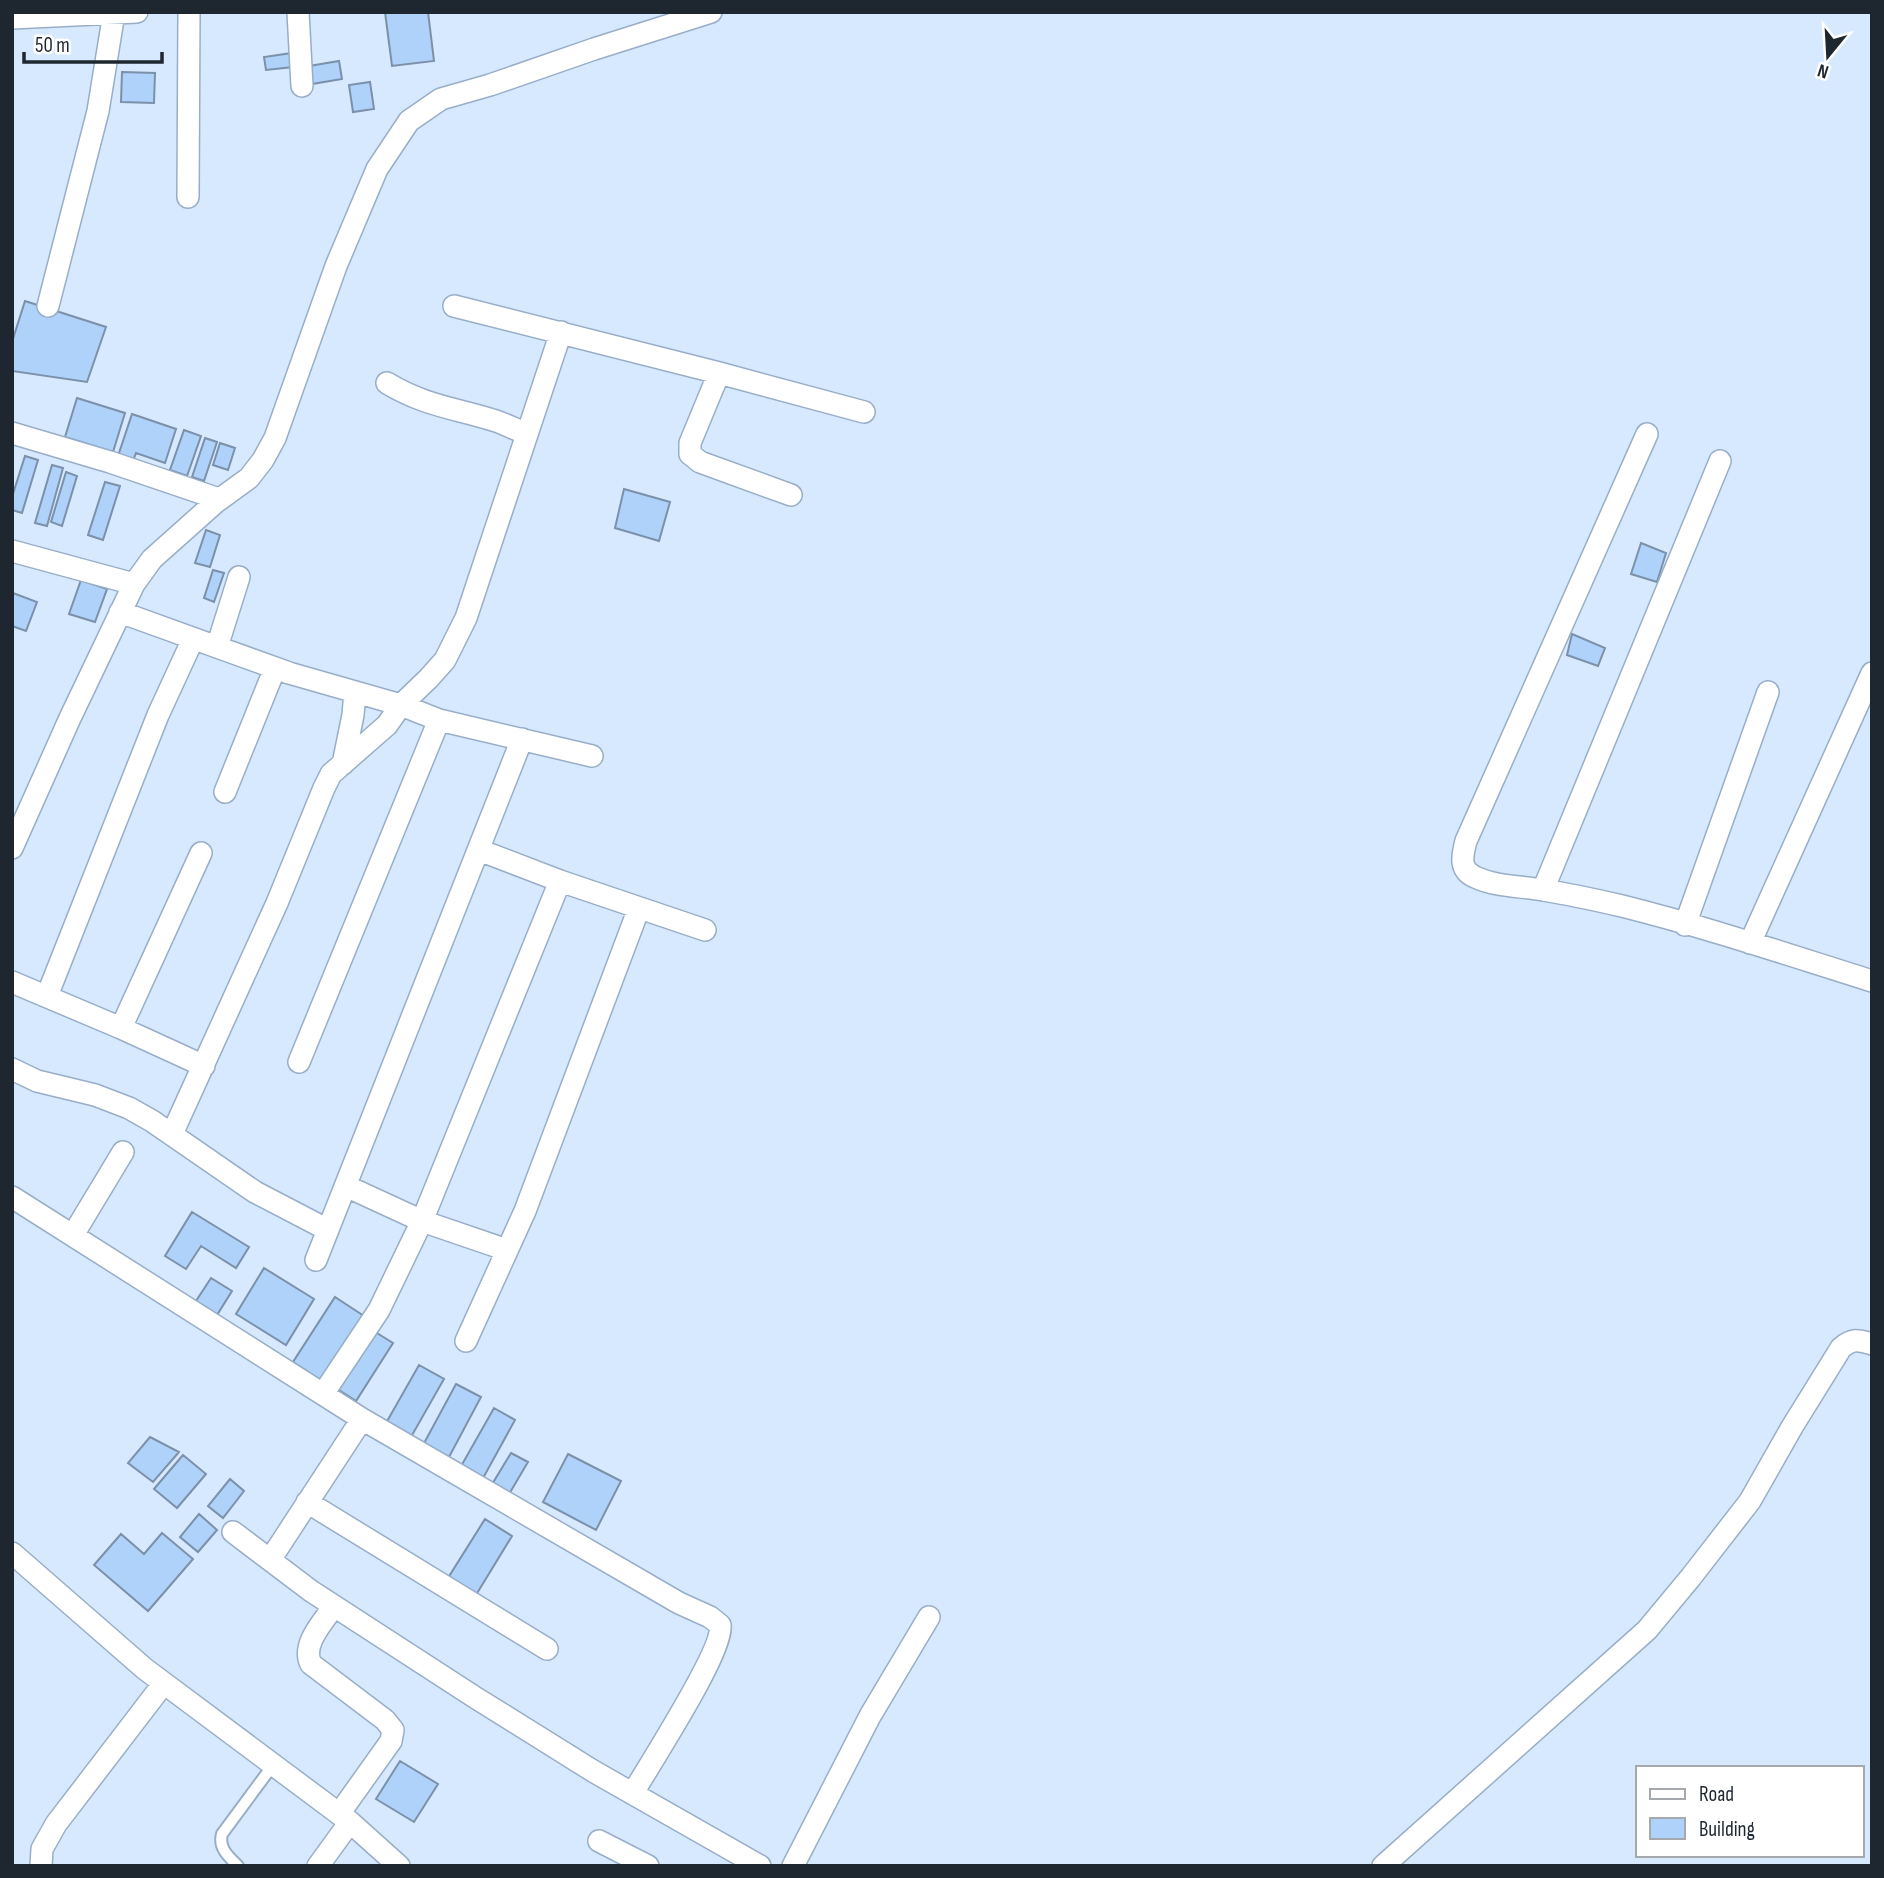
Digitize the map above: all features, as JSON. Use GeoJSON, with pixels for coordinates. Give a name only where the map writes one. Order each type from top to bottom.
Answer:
{"type":"FeatureCollection","features":[{"type":"Feature","properties":{"kind":"street"},"geometry":{"type":"LineString","coordinates":[[12,18],[137,12]]}},
{"type":"Feature","properties":{"kind":"street"},"geometry":{"type":"LineString","coordinates":[[188,12],[188,197]]}},
{"type":"Feature","properties":{"kind":"street"},"geometry":{"type":"LineString","coordinates":[[298,12],[302,86]]}},
{"type":"Feature","properties":{"kind":"street"},"geometry":{"type":"LineString","coordinates":[[12,848],[134,584],[152,559],[219,499],[248,478],[263,460],[275,438],[336,266],[377,169],[409,121],[441,99],[711,12]]}},
{"type":"Feature","properties":{"kind":"street"},"geometry":{"type":"LineString","coordinates":[[48,306],[98,111],[114,13]]}},
{"type":"Feature","properties":{"kind":"street"},"geometry":{"type":"LineString","coordinates":[[454,306],[864,412]]}},
{"type":"Feature","properties":{"kind":"street"},"geometry":{"type":"LineString","coordinates":[[173,1134],[277,903],[331,774],[387,725],[401,705],[445,660],[453,645],[466,618],[561,332]]}},
{"type":"Feature","properties":{"kind":"street"},"geometry":{"type":"LineString","coordinates":[[719,373],[690,443],[690,454],[700,462],[791,495]]}},
{"type":"Feature","properties":{"kind":"street"},"geometry":{"type":"LineString","coordinates":[[387,383],[407,395],[444,409],[497,422],[527,434]]}},
{"type":"Feature","properties":{"kind":"street"},"geometry":{"type":"LineString","coordinates":[[12,433],[110,462],[219,499]]}},
{"type":"Feature","properties":{"kind":"street"},"geometry":{"type":"LineString","coordinates":[[1647,434],[1466,841],[1461,858],[1465,871],[1496,884],[1543,890],[1622,906],[1872,981]]}},
{"type":"Feature","properties":{"kind":"street"},"geometry":{"type":"LineString","coordinates":[[1543,890],[1720,461]]}},
{"type":"Feature","properties":{"kind":"street"},"geometry":{"type":"LineString","coordinates":[[12,551],[134,584]]}},
{"type":"Feature","properties":{"kind":"street"},"geometry":{"type":"LineString","coordinates":[[217,647],[239,578]]}},
{"type":"Feature","properties":{"kind":"street"},"geometry":{"type":"LineString","coordinates":[[120,612],[275,668],[401,705],[439,720],[592,756]]}},
{"type":"Feature","properties":{"kind":"street"},"geometry":{"type":"LineString","coordinates":[[47,996],[158,715],[193,639]]}},
{"type":"Feature","properties":{"kind":"street"},"geometry":{"type":"LineString","coordinates":[[225,792],[275,668]]}},
{"type":"Feature","properties":{"kind":"street"},"geometry":{"type":"LineString","coordinates":[[1750,943],[1872,673]]}},
{"type":"Feature","properties":{"kind":"street"},"geometry":{"type":"LineString","coordinates":[[343,764],[355,692]]}},
{"type":"Feature","properties":{"kind":"street"},"geometry":{"type":"LineString","coordinates":[[1685,925],[1768,692]]}},
{"type":"Feature","properties":{"kind":"street"},"geometry":{"type":"LineString","coordinates":[[299,1062],[439,720]]}},
{"type":"Feature","properties":{"kind":"street"},"geometry":{"type":"LineString","coordinates":[[316,1260],[522,739]]}},
{"type":"Feature","properties":{"kind":"street"},"geometry":{"type":"LineString","coordinates":[[479,850],[560,881],[705,930]]}},
{"type":"Feature","properties":{"kind":"street"},"geometry":{"type":"LineString","coordinates":[[121,1028],[201,853]]}},
{"type":"Feature","properties":{"kind":"street"},"geometry":{"type":"LineString","coordinates":[[323,1394],[379,1310],[422,1220],[560,881]]}},
{"type":"Feature","properties":{"kind":"street"},"geometry":{"type":"LineString","coordinates":[[466,1340],[524,1211],[639,908]]}},
{"type":"Feature","properties":{"kind":"street"},"geometry":{"type":"LineString","coordinates":[[12,982],[204,1066]]}},
{"type":"Feature","properties":{"kind":"street"},"geometry":{"type":"LineString","coordinates":[[13,1074],[95,1095],[129,1108],[173,1134],[255,1192],[328,1230]]}},
{"type":"Feature","properties":{"kind":"street"},"geometry":{"type":"LineString","coordinates":[[73,1235],[123,1152]]}},
{"type":"Feature","properties":{"kind":"street"},"geometry":{"type":"LineString","coordinates":[[346,1186],[422,1220],[507,1250]]}},
{"type":"Feature","properties":{"kind":"street"},"geometry":{"type":"LineString","coordinates":[[12,1197],[362,1419],[720,1625],[721,1631],[710,1662],[633,1793]]}},
{"type":"Feature","properties":{"kind":"street"},"geometry":{"type":"LineString","coordinates":[[1384,1866],[1647,1630],[1750,1501],[1841,1348],[1849,1341],[1858,1340],[1872,1344]]}},
{"type":"Feature","properties":{"kind":"street"},"geometry":{"type":"LineString","coordinates":[[270,1560],[362,1419]]}},
{"type":"Feature","properties":{"kind":"street"},"geometry":{"type":"LineString","coordinates":[[307,1502],[547,1649]]}},
{"type":"Feature","properties":{"kind":"street"},"geometry":{"type":"LineString","coordinates":[[233,1532],[334,1606],[593,1771],[760,1866]]}},
{"type":"Feature","properties":{"kind":"street"},"geometry":{"type":"LineString","coordinates":[[16,1564],[145,1669],[344,1818],[400,1866]]}},
{"type":"Feature","properties":{"kind":"street"},"geometry":{"type":"LineString","coordinates":[[318,1866],[391,1741],[393,1730],[385,1720],[310,1664],[306,1656],[309,1645],[334,1606]]}},
{"type":"Feature","properties":{"kind":"street"},"geometry":{"type":"LineString","coordinates":[[793,1866],[870,1716],[929,1617]]}},
{"type":"Feature","properties":{"kind":"street"},"geometry":{"type":"LineString","coordinates":[[41,1866],[42,1849],[56,1824],[164,1683]]}},
{"type":"Feature","properties":{"kind":"street"},"geometry":{"type":"LineString","coordinates":[[599,1841],[648,1866]]}},
{"type":"Feature","properties":{"kind":"lane"},"geometry":{"type":"LineString","coordinates":[[238,1866],[223,1849],[220,1840],[222,1834],[273,1765]]}},
{"type":"Feature","properties":{"kind":"building"},"geometry":{"type":"Polygon","coordinates":[[[385,12],[428,12],[434,61],[392,66],[385,12]]]}},
{"type":"Feature","properties":{"kind":"building"},"geometry":{"type":"Polygon","coordinates":[[[292,53],[293,67],[266,70],[264,57],[292,53]]]}},
{"type":"Feature","properties":{"kind":"building"},"geometry":{"type":"Polygon","coordinates":[[[339,61],[342,79],[312,84],[309,66],[339,61]]]}},
{"type":"Feature","properties":{"kind":"building"},"geometry":{"type":"Polygon","coordinates":[[[122,72],[155,73],[154,103],[121,102],[122,72]]]}},
{"type":"Feature","properties":{"kind":"building"},"geometry":{"type":"Polygon","coordinates":[[[370,82],[374,109],[353,112],[349,85],[370,82]]]}},
{"type":"Feature","properties":{"kind":"building"},"geometry":{"type":"Polygon","coordinates":[[[25,301],[106,327],[87,382],[12,371],[12,342],[25,301]]]}},
{"type":"Feature","properties":{"kind":"building"},"geometry":{"type":"Polygon","coordinates":[[[77,398],[125,413],[113,452],[65,437],[77,398]]]}},
{"type":"Feature","properties":{"kind":"building"},"geometry":{"type":"Polygon","coordinates":[[[132,414],[176,429],[165,463],[136,453],[133,461],[118,456],[132,414]]]}},
{"type":"Feature","properties":{"kind":"building"},"geometry":{"type":"Polygon","coordinates":[[[184,430],[201,436],[187,476],[170,470],[184,430]]]}},
{"type":"Feature","properties":{"kind":"building"},"geometry":{"type":"Polygon","coordinates":[[[205,438],[217,442],[204,481],[192,477],[205,438]]]}},
{"type":"Feature","properties":{"kind":"building"},"geometry":{"type":"Polygon","coordinates":[[[220,443],[235,448],[228,470],[213,465],[220,443]]]}},
{"type":"Feature","properties":{"kind":"building"},"geometry":{"type":"Polygon","coordinates":[[[25,456],[38,460],[22,513],[12,510],[12,497],[25,456]]]}},
{"type":"Feature","properties":{"kind":"building"},"geometry":{"type":"Polygon","coordinates":[[[52,465],[63,468],[47,526],[35,523],[52,465]]]}},
{"type":"Feature","properties":{"kind":"building"},"geometry":{"type":"Polygon","coordinates":[[[66,472],[77,476],[62,526],[51,522],[66,472]]]}},
{"type":"Feature","properties":{"kind":"building"},"geometry":{"type":"Polygon","coordinates":[[[105,482],[120,486],[103,540],[88,535],[105,482]]]}},
{"type":"Feature","properties":{"kind":"building"},"geometry":{"type":"Polygon","coordinates":[[[624,489],[670,502],[659,541],[615,528],[624,489]]]}},
{"type":"Feature","properties":{"kind":"building"},"geometry":{"type":"Polygon","coordinates":[[[206,530],[220,535],[210,567],[195,563],[206,530]]]}},
{"type":"Feature","properties":{"kind":"building"},"geometry":{"type":"Polygon","coordinates":[[[1641,543],[1666,553],[1657,582],[1631,574],[1641,543]]]}},
{"type":"Feature","properties":{"kind":"building"},"geometry":{"type":"Polygon","coordinates":[[[213,570],[224,573],[214,602],[204,598],[213,570]]]}},
{"type":"Feature","properties":{"kind":"building"},"geometry":{"type":"Polygon","coordinates":[[[81,580],[107,589],[95,622],[69,614],[81,580]]]}},
{"type":"Feature","properties":{"kind":"building"},"geometry":{"type":"Polygon","coordinates":[[[13,593],[37,602],[26,631],[12,626],[13,593]]]}},
{"type":"Feature","properties":{"kind":"building"},"geometry":{"type":"Polygon","coordinates":[[[1572,634],[1605,648],[1598,666],[1567,655],[1572,634]]]}},
{"type":"Feature","properties":{"kind":"building"},"geometry":{"type":"Polygon","coordinates":[[[192,1212],[249,1247],[236,1268],[201,1246],[186,1269],[165,1256],[192,1212]]]}},
{"type":"Feature","properties":{"kind":"building"},"geometry":{"type":"Polygon","coordinates":[[[264,1268],[314,1299],[286,1345],[236,1314],[264,1268]]]}},
{"type":"Feature","properties":{"kind":"building"},"geometry":{"type":"Polygon","coordinates":[[[211,1278],[232,1291],[217,1315],[196,1301],[211,1278]]]}},
{"type":"Feature","properties":{"kind":"building"},"geometry":{"type":"Polygon","coordinates":[[[335,1297],[364,1316],[322,1381],[293,1362],[335,1297]]]}},
{"type":"Feature","properties":{"kind":"building"},"geometry":{"type":"Polygon","coordinates":[[[372,1330],[393,1343],[356,1401],[336,1388],[372,1330]]]}},
{"type":"Feature","properties":{"kind":"building"},"geometry":{"type":"Polygon","coordinates":[[[419,1365],[444,1379],[411,1437],[386,1423],[419,1365]]]}},
{"type":"Feature","properties":{"kind":"building"},"geometry":{"type":"Polygon","coordinates":[[[456,1384],[481,1397],[448,1459],[423,1445],[456,1384]]]}},
{"type":"Feature","properties":{"kind":"building"},"geometry":{"type":"Polygon","coordinates":[[[494,1408],[515,1420],[482,1480],[460,1468],[494,1408]]]}},
{"type":"Feature","properties":{"kind":"building"},"geometry":{"type":"Polygon","coordinates":[[[150,1437],[179,1452],[153,1482],[128,1463],[150,1437]]]}},
{"type":"Feature","properties":{"kind":"building"},"geometry":{"type":"Polygon","coordinates":[[[511,1453],[528,1462],[508,1496],[491,1486],[511,1453]]]}},
{"type":"Feature","properties":{"kind":"building"},"geometry":{"type":"Polygon","coordinates":[[[568,1454],[621,1481],[596,1530],[543,1502],[568,1454]]]}},
{"type":"Feature","properties":{"kind":"building"},"geometry":{"type":"Polygon","coordinates":[[[183,1455],[206,1474],[177,1508],[154,1489],[183,1455]]]}},
{"type":"Feature","properties":{"kind":"building"},"geometry":{"type":"Polygon","coordinates":[[[230,1479],[244,1491],[223,1518],[208,1506],[230,1479]]]}},
{"type":"Feature","properties":{"kind":"building"},"geometry":{"type":"Polygon","coordinates":[[[199,1514],[217,1530],[198,1552],[180,1537],[199,1514]]]}},
{"type":"Feature","properties":{"kind":"building"},"geometry":{"type":"Polygon","coordinates":[[[485,1519],[512,1536],[476,1595],[448,1578],[485,1519]]]}},
{"type":"Feature","properties":{"kind":"building"},"geometry":{"type":"Polygon","coordinates":[[[162,1533],[193,1559],[148,1611],[94,1565],[121,1534],[144,1554],[162,1533]]]}},
{"type":"Feature","properties":{"kind":"building"},"geometry":{"type":"Polygon","coordinates":[[[400,1761],[438,1784],[414,1822],[376,1799],[400,1761]]]}}]}
